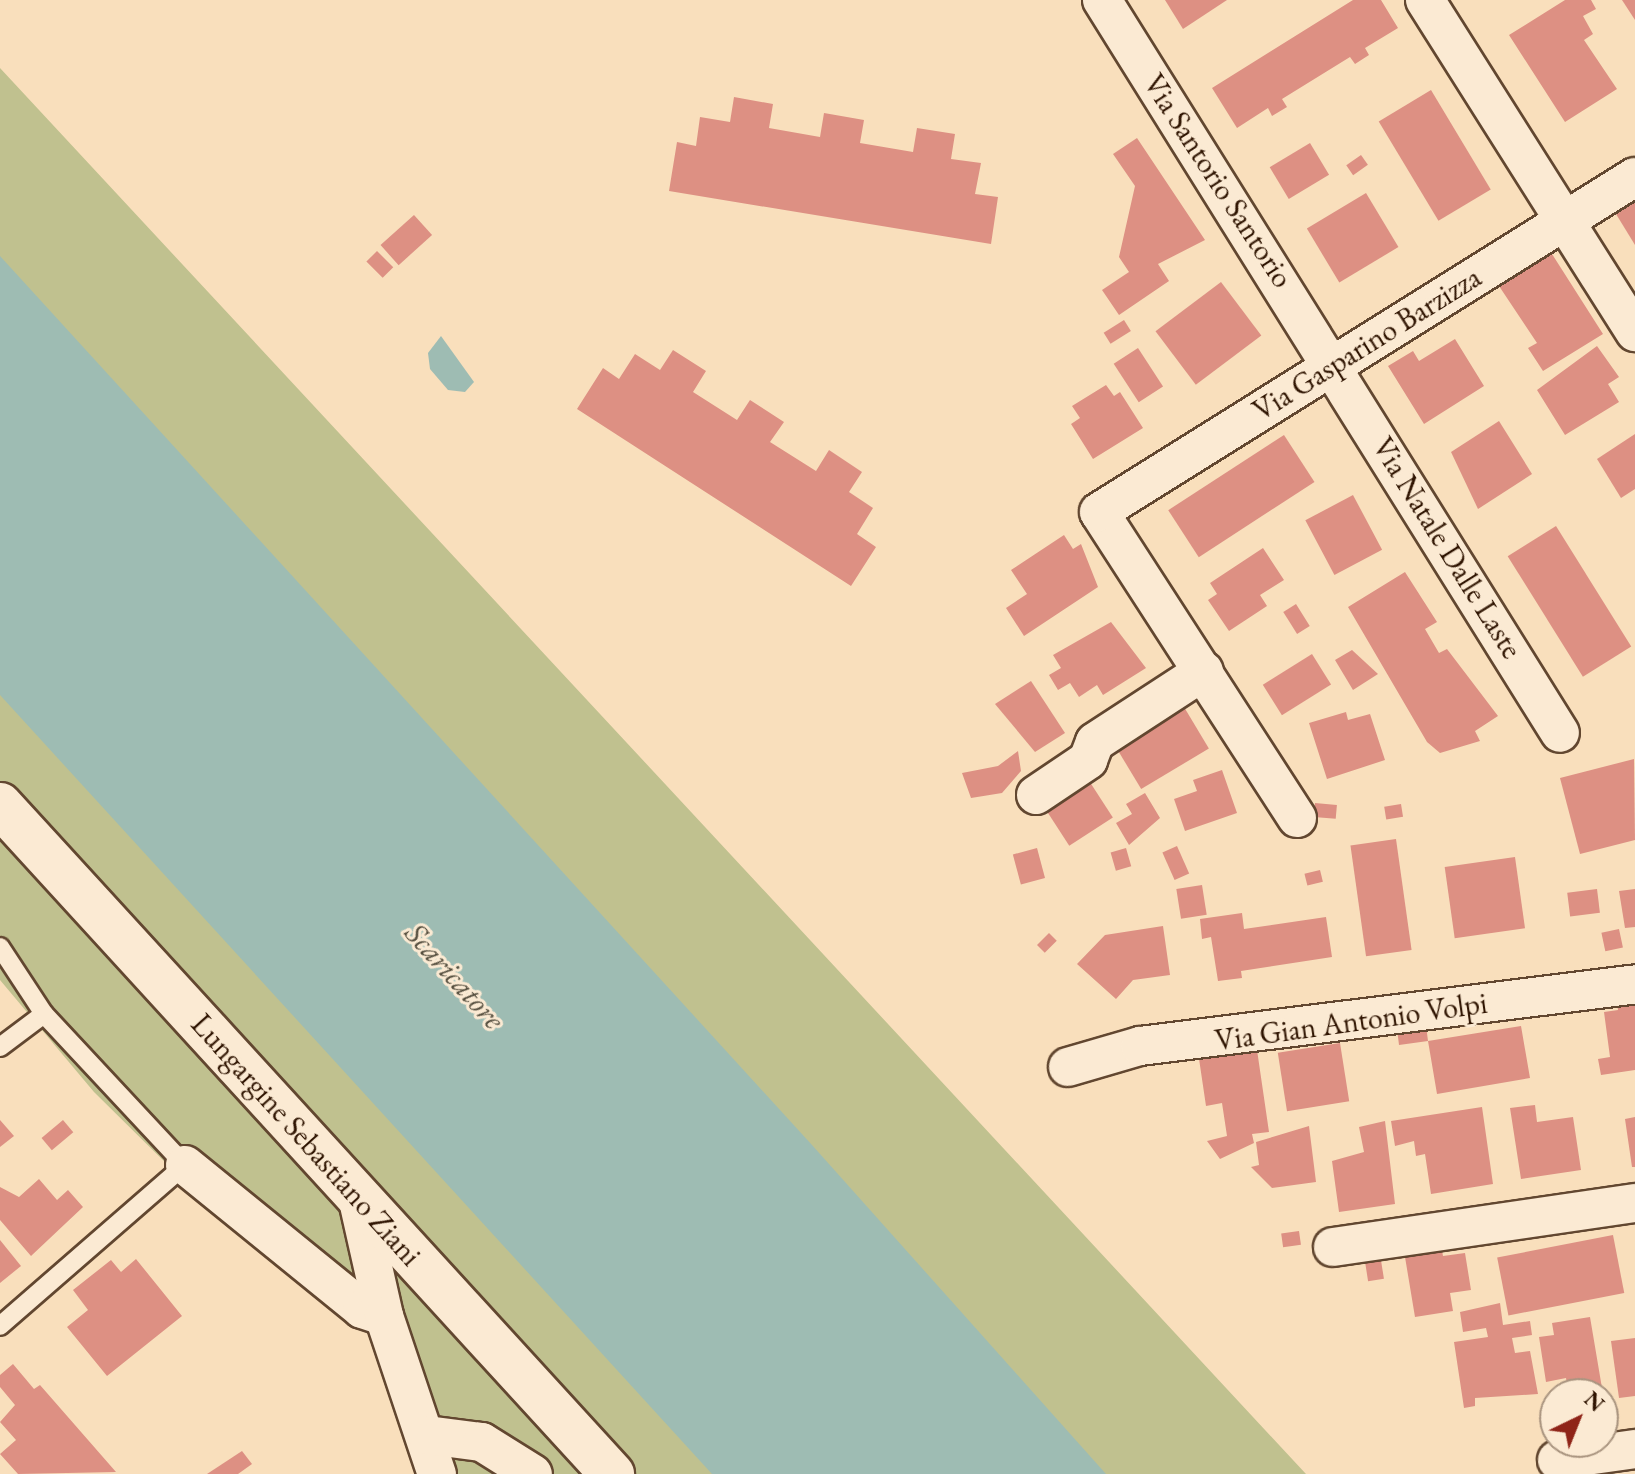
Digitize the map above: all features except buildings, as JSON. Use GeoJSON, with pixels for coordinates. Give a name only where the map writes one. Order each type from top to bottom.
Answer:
{"type":"FeatureCollection","features":[{"type":"Feature","properties":{"kind":"street","name":"Via Santorio Santorio"},"geometry":{"type":"LineString","coordinates":[[1102,0],[1334,363]]}},
{"type":"Feature","properties":{"kind":"street"},"geometry":{"type":"LineString","coordinates":[[1425,0],[1635,332]]}},
{"type":"Feature","properties":{"kind":"street","name":"Via Gasparino Barzizza"},"geometry":{"type":"LineString","coordinates":[[1204,671],[1099,512],[1635,177]]}},
{"type":"Feature","properties":{"kind":"street","name":"Via Natale Dalle Laste"},"geometry":{"type":"LineString","coordinates":[[1334,363],[1560,733]]}},
{"type":"Feature","properties":{"kind":"street"},"geometry":{"type":"LineString","coordinates":[[1036,795],[1088,760],[1095,742],[1204,671],[1297,818]]}},
{"type":"Feature","properties":{"kind":"street","name":"Lungargine Sebastiano Ziani"},"geometry":{"type":"LineString","coordinates":[[0,805],[612,1474]]}},
{"type":"Feature","properties":{"kind":"street","name":"Via Gian Antonio Volpi"},"geometry":{"type":"LineString","coordinates":[[1068,1067],[1140,1046],[1635,984]]}},
{"type":"Feature","properties":{"kind":"street"},"geometry":{"type":"LineString","coordinates":[[185,1165],[362,1309],[384,1316]]}},
{"type":"Feature","properties":{"kind":"street"},"geometry":{"type":"LineString","coordinates":[[357,1196],[384,1316],[427,1435],[437,1474]]}},
{"type":"Feature","properties":{"kind":"street"},"geometry":{"type":"LineString","coordinates":[[1333,1247],[1635,1203]]}},
{"type":"Feature","properties":{"kind":"street"},"geometry":{"type":"LineString","coordinates":[[427,1435],[482,1442],[533,1474]]}},
{"type":"Feature","properties":{"kind":"street"},"geometry":{"type":"LineString","coordinates":[[1557,1460],[1635,1449]]}},
{"type":"Feature","properties":{"kind":"lane"},"geometry":{"type":"LineString","coordinates":[[0,947],[44,1014],[185,1165],[0,1326]]}},
{"type":"Feature","properties":{"kind":"lane"},"geometry":{"type":"LineString","coordinates":[[0,1047],[44,1014]]}},
{"type":"Feature","properties":{"kind":"green space"},"geometry":{"type":"Polygon","coordinates":[[[0,68],[1306,1474],[455,1474],[415,1437],[378,1333],[181,1178],[94,1092],[0,980],[0,68]]]}},
{"type":"Feature","properties":{"kind":"water","name":"Scaricatore"},"geometry":{"type":"Polygon","coordinates":[[[0,256],[812,1145],[1106,1474],[712,1474],[0,695],[0,256]]]}},
{"type":"Feature","properties":{"kind":"water"},"geometry":{"type":"Polygon","coordinates":[[[441,336],[474,382],[465,392],[448,390],[430,369],[428,353],[441,336]]]}}]}
